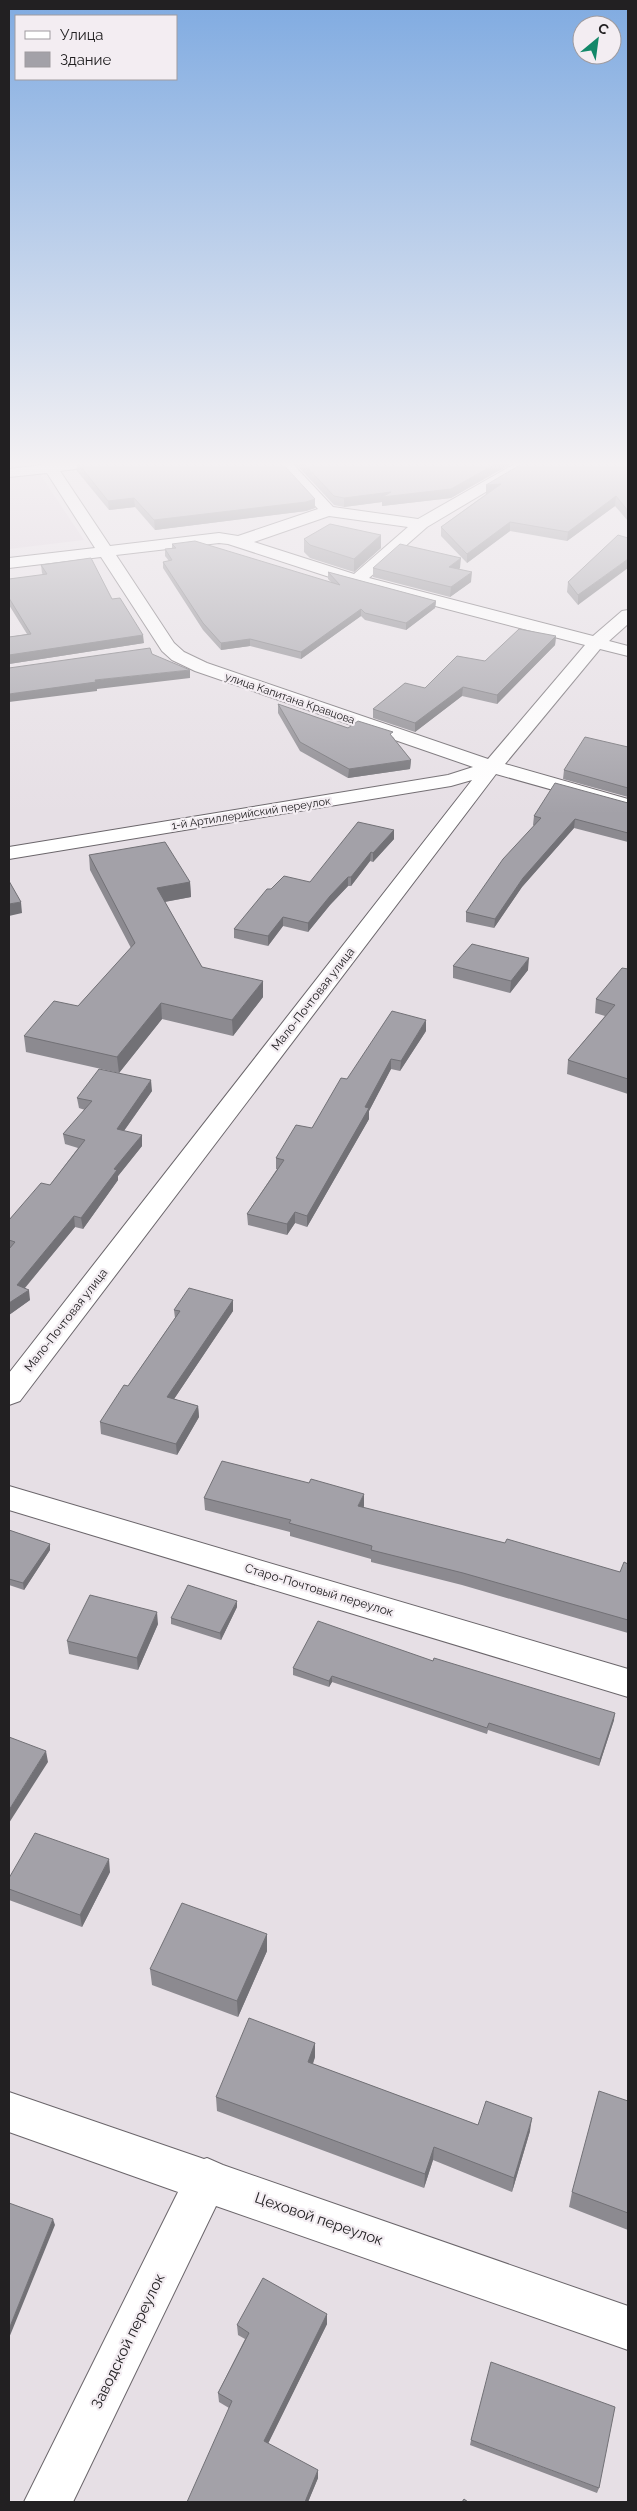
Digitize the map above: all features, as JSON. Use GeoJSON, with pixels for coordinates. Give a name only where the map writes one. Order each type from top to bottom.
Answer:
{"type":"FeatureCollection","features":[{"type":"Feature","properties":{"kind":"street","name":"улица Капитана Кравцова"},"geometry":{"type":"LineString","coordinates":[[125,579],[168,648],[178,656],[201,667],[492,767],[628,805]]}},
{"type":"Feature","properties":{"kind":"street"},"geometry":{"type":"LineString","coordinates":[[357,580],[628,651]]}},
{"type":"Feature","properties":{"kind":"street","name":"Мало-Почтовая улица"},"geometry":{"type":"LineString","coordinates":[[9,1394],[492,767],[596,643],[628,615]]}},
{"type":"Feature","properties":{"kind":"street"},"geometry":{"type":"LineString","coordinates":[[149,650],[168,648]]}},
{"type":"Feature","properties":{"kind":"street","name":"1-й Артиллерийский переулок"},"geometry":{"type":"LineString","coordinates":[[9,853],[451,780],[492,767]]}},
{"type":"Feature","properties":{"kind":"street","name":"Старо-Почтовый переулок"},"geometry":{"type":"LineString","coordinates":[[9,1498],[628,1683]]}},
{"type":"Feature","properties":{"kind":"street","name":"Цеховой переулок"},"geometry":{"type":"LineString","coordinates":[[9,2112],[207,2179],[628,2328]]}},
{"type":"Feature","properties":{"kind":"street","name":"Заводской переулок"},"geometry":{"type":"LineString","coordinates":[[48,2502],[207,2179]]}},
{"type":"Feature","properties":{"kind":"building"},"geometry":{"type":"Polygon","coordinates":[[[9,579],[102,579],[112,599],[120,598],[143,635],[9,655],[9,637],[31,634],[9,598],[9,579]]]}},
{"type":"Feature","properties":{"kind":"building"},"geometry":{"type":"Polygon","coordinates":[[[174,579],[321,579],[340,585],[335,579],[355,579],[436,601],[406,623],[365,613],[361,609],[301,652],[250,639],[221,643],[203,623],[174,579]]]}},
{"type":"Feature","properties":{"kind":"building"},"geometry":{"type":"Polygon","coordinates":[[[419,579],[462,579],[451,587],[419,579]]]}},
{"type":"Feature","properties":{"kind":"building"},"geometry":{"type":"Polygon","coordinates":[[[571,579],[600,579],[578,595],[568,582],[571,579]]]}},
{"type":"Feature","properties":{"kind":"building"},"geometry":{"type":"Polygon","coordinates":[[[519,629],[556,636],[497,695],[463,687],[415,723],[373,709],[405,683],[425,688],[457,656],[485,661],[519,629]]]}},
{"type":"Feature","properties":{"kind":"building"},"geometry":{"type":"Polygon","coordinates":[[[150,648],[152,654],[190,670],[95,680],[96,682],[9,694],[9,668],[150,648]]]}},
{"type":"Feature","properties":{"kind":"building"},"geometry":{"type":"Polygon","coordinates":[[[278,704],[348,728],[358,721],[393,732],[390,734],[411,760],[349,769],[300,742],[278,704]]]}},
{"type":"Feature","properties":{"kind":"building"},"geometry":{"type":"Polygon","coordinates":[[[585,737],[628,747],[628,788],[564,770],[585,737]]]}},
{"type":"Feature","properties":{"kind":"building"},"geometry":{"type":"Polygon","coordinates":[[[555,783],[628,803],[628,833],[575,819],[523,878],[495,919],[466,912],[503,859],[541,818],[534,816],[555,783]]]}},
{"type":"Feature","properties":{"kind":"building"},"geometry":{"type":"Polygon","coordinates":[[[358,822],[394,830],[373,853],[371,852],[351,877],[348,877],[330,896],[308,923],[283,917],[268,936],[234,929],[267,889],[271,889],[284,876],[310,882],[358,822]]]}},
{"type":"Feature","properties":{"kind":"building"},"geometry":{"type":"Polygon","coordinates":[[[165,842],[190,882],[157,888],[202,967],[263,981],[232,1020],[161,1003],[117,1057],[24,1036],[54,1001],[78,1006],[135,943],[89,855],[165,842]]]}},
{"type":"Feature","properties":{"kind":"building"},"geometry":{"type":"Polygon","coordinates":[[[9,881],[21,902],[9,904],[9,881]]]}},
{"type":"Feature","properties":{"kind":"building"},"geometry":{"type":"Polygon","coordinates":[[[472,944],[529,958],[511,981],[453,966],[472,944]]]}},
{"type":"Feature","properties":{"kind":"building"},"geometry":{"type":"Polygon","coordinates":[[[622,968],[628,969],[628,1079],[568,1060],[615,1005],[596,999],[622,968]]]}},
{"type":"Feature","properties":{"kind":"building"},"geometry":{"type":"Polygon","coordinates":[[[392,1011],[426,1020],[401,1061],[391,1059],[365,1107],[369,1108],[307,1216],[295,1212],[287,1224],[247,1214],[284,1160],[276,1158],[296,1125],[312,1128],[341,1078],[347,1079],[392,1011]]]}},
{"type":"Feature","properties":{"kind":"building"},"geometry":{"type":"Polygon","coordinates":[[[99,1069],[151,1080],[117,1129],[142,1135],[114,1169],[117,1170],[81,1218],[74,1216],[17,1285],[29,1290],[9,1303],[9,1249],[15,1242],[9,1240],[9,1220],[41,1183],[50,1185],[85,1140],[63,1134],[92,1101],[77,1098],[99,1069]]]}},
{"type":"Feature","properties":{"kind":"building"},"geometry":{"type":"Polygon","coordinates":[[[189,1288],[233,1300],[167,1397],[198,1406],[176,1444],[100,1422],[124,1385],[128,1386],[180,1311],[174,1310],[189,1288]]]}},
{"type":"Feature","properties":{"kind":"building"},"geometry":{"type":"Polygon","coordinates":[[[222,1461],[309,1483],[311,1479],[364,1494],[358,1506],[505,1543],[507,1539],[620,1572],[624,1562],[628,1564],[628,1620],[463,1573],[371,1550],[372,1546],[289,1523],[291,1520],[204,1498],[222,1461]]]}},
{"type":"Feature","properties":{"kind":"building"},"geometry":{"type":"Polygon","coordinates":[[[9,1530],[50,1544],[23,1583],[9,1579],[9,1530]]]}},
{"type":"Feature","properties":{"kind":"building"},"geometry":{"type":"Polygon","coordinates":[[[188,1585],[237,1601],[220,1633],[171,1618],[188,1585]]]}},
{"type":"Feature","properties":{"kind":"building"},"geometry":{"type":"Polygon","coordinates":[[[90,1595],[157,1612],[137,1658],[67,1641],[90,1595]]]}},
{"type":"Feature","properties":{"kind":"building"},"geometry":{"type":"Polygon","coordinates":[[[318,1621],[433,1661],[434,1658],[615,1713],[600,1759],[489,1723],[487,1728],[332,1676],[329,1681],[293,1668],[318,1621]]]}},
{"type":"Feature","properties":{"kind":"building"},"geometry":{"type":"Polygon","coordinates":[[[9,1737],[46,1751],[9,1810],[9,1737]]]}},
{"type":"Feature","properties":{"kind":"building"},"geometry":{"type":"Polygon","coordinates":[[[35,1833],[109,1859],[80,1915],[9,1889],[9,1878],[35,1833]]]}},
{"type":"Feature","properties":{"kind":"building"},"geometry":{"type":"Polygon","coordinates":[[[182,1903],[267,1934],[237,2001],[150,1969],[182,1903]]]}},
{"type":"Feature","properties":{"kind":"building"},"geometry":{"type":"Polygon","coordinates":[[[249,2018],[315,2043],[308,2062],[478,2125],[486,2101],[532,2118],[514,2178],[434,2147],[425,2174],[216,2097],[249,2018]]]}},
{"type":"Feature","properties":{"kind":"building"},"geometry":{"type":"Polygon","coordinates":[[[599,2091],[628,2101],[628,2213],[572,2192],[599,2091]]]}},
{"type":"Feature","properties":{"kind":"building"},"geometry":{"type":"Polygon","coordinates":[[[9,2203],[53,2219],[9,2329],[9,2203]]]}},
{"type":"Feature","properties":{"kind":"building"},"geometry":{"type":"Polygon","coordinates":[[[263,2278],[327,2314],[264,2441],[318,2470],[305,2502],[187,2502],[232,2401],[218,2393],[249,2333],[237,2325],[263,2278]]]}},
{"type":"Feature","properties":{"kind":"building"},"geometry":{"type":"Polygon","coordinates":[[[491,2362],[615,2407],[599,2488],[471,2440],[491,2362]]]}}]}
